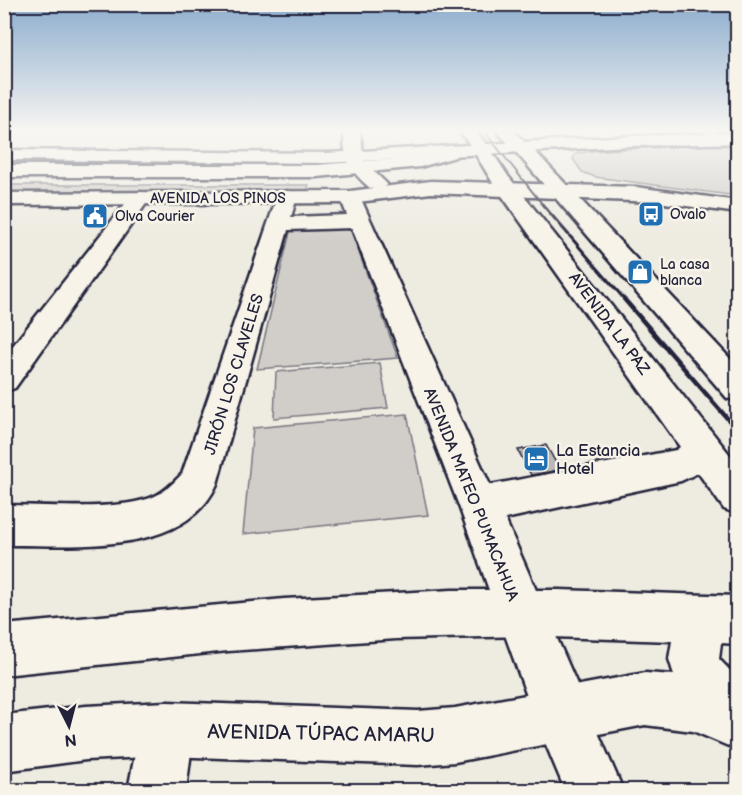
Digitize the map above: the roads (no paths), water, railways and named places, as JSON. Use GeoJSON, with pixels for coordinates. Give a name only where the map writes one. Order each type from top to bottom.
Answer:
{"type":"FeatureCollection","features":[{"type":"Feature","properties":{"kind":"main road"},"geometry":{"type":"LineString","coordinates":[[154,168],[359,186],[431,187]]}},
{"type":"Feature","properties":{"kind":"main road"},"geometry":{"type":"LineString","coordinates":[[357,168],[359,186]]}},
{"type":"Feature","properties":{"kind":"main road"},"geometry":{"type":"LineString","coordinates":[[4,181],[324,181],[359,186],[404,168]]}},
{"type":"Feature","properties":{"kind":"main road","name":"AVENIDA LA PAZ"},"geometry":{"type":"LineString","coordinates":[[494,168],[738,496]]}},
{"type":"Feature","properties":{"kind":"main road"},"geometry":{"type":"LineString","coordinates":[[539,168],[738,389]]}},
{"type":"Feature","properties":{"kind":"main road"},"geometry":{"type":"LineString","coordinates":[[556,168],[562,174],[584,183],[738,207]]}},
{"type":"Feature","properties":{"kind":"main road"},"geometry":{"type":"LineString","coordinates":[[4,171],[359,186],[558,190],[657,196]]}},
{"type":"Feature","properties":{"kind":"main road","name":"AVENIDA LOS PINOS"},"geometry":{"type":"LineString","coordinates":[[4,199],[141,198],[283,211],[359,186]]}},
{"type":"Feature","properties":{"kind":"main road","name":"AVENIDA MATEO PUMACAHUA"},"geometry":{"type":"LineString","coordinates":[[359,186],[520,612],[561,716],[594,790]]}},
{"type":"Feature","properties":{"kind":"main road"},"geometry":{"type":"LineString","coordinates":[[4,380],[141,198]]}},
{"type":"Feature","properties":{"kind":"main road","name":"JIRÓN LOS CLAVELES"},"geometry":{"type":"LineString","coordinates":[[4,525],[140,519],[163,512],[177,504],[198,484],[283,211]]}},
{"type":"Feature","properties":{"kind":"main road"},"geometry":{"type":"LineString","coordinates":[[479,506],[665,470],[688,463],[698,456],[702,448]]}},
{"type":"Feature","properties":{"kind":"main road"},"geometry":{"type":"LineString","coordinates":[[4,650],[326,620],[520,612],[723,620]]}},
{"type":"Feature","properties":{"kind":"main road"},"geometry":{"type":"LineString","coordinates":[[723,620],[696,635],[692,650],[698,669],[708,687],[738,713]]}},
{"type":"Feature","properties":{"kind":"main road","name":"AVENIDA TÚPAC AMARU"},"geometry":{"type":"LineString","coordinates":[[4,742],[86,733],[166,729],[418,738],[455,735],[645,699],[671,699],[698,704],[738,723]]}},
{"type":"Feature","properties":{"kind":"main road"},"geometry":{"type":"LineString","coordinates":[[157,790],[166,729]]}},
{"type":"Feature","properties":{"kind":"railway"},"geometry":{"type":"LineString","coordinates":[[514,168],[543,205]]}},
{"type":"Feature","properties":{"kind":"railway"},"geometry":{"type":"LineString","coordinates":[[542,204],[626,301]]}},
{"type":"Feature","properties":{"kind":"railway"},"geometry":{"type":"LineString","coordinates":[[624,299],[733,425]]}},
{"type":"Feature","properties":{"kind":"railway"},"geometry":{"type":"LineString","coordinates":[[731,423],[738,431]]}},
{"type":"Feature","properties":{"kind":"place","name":"Ovalo"},"geometry":{"type":"Point","coordinates":[651,214]}},
{"type":"Feature","properties":{"kind":"place","name":"Olva Courier"},"geometry":{"type":"Point","coordinates":[95,216]}},
{"type":"Feature","properties":{"kind":"place","name":"La casa blanca"},"geometry":{"type":"Point","coordinates":[640,272]}},
{"type":"Feature","properties":{"kind":"place","name":"La Estancia Hotel"},"geometry":{"type":"Point","coordinates":[536,459]}}]}
